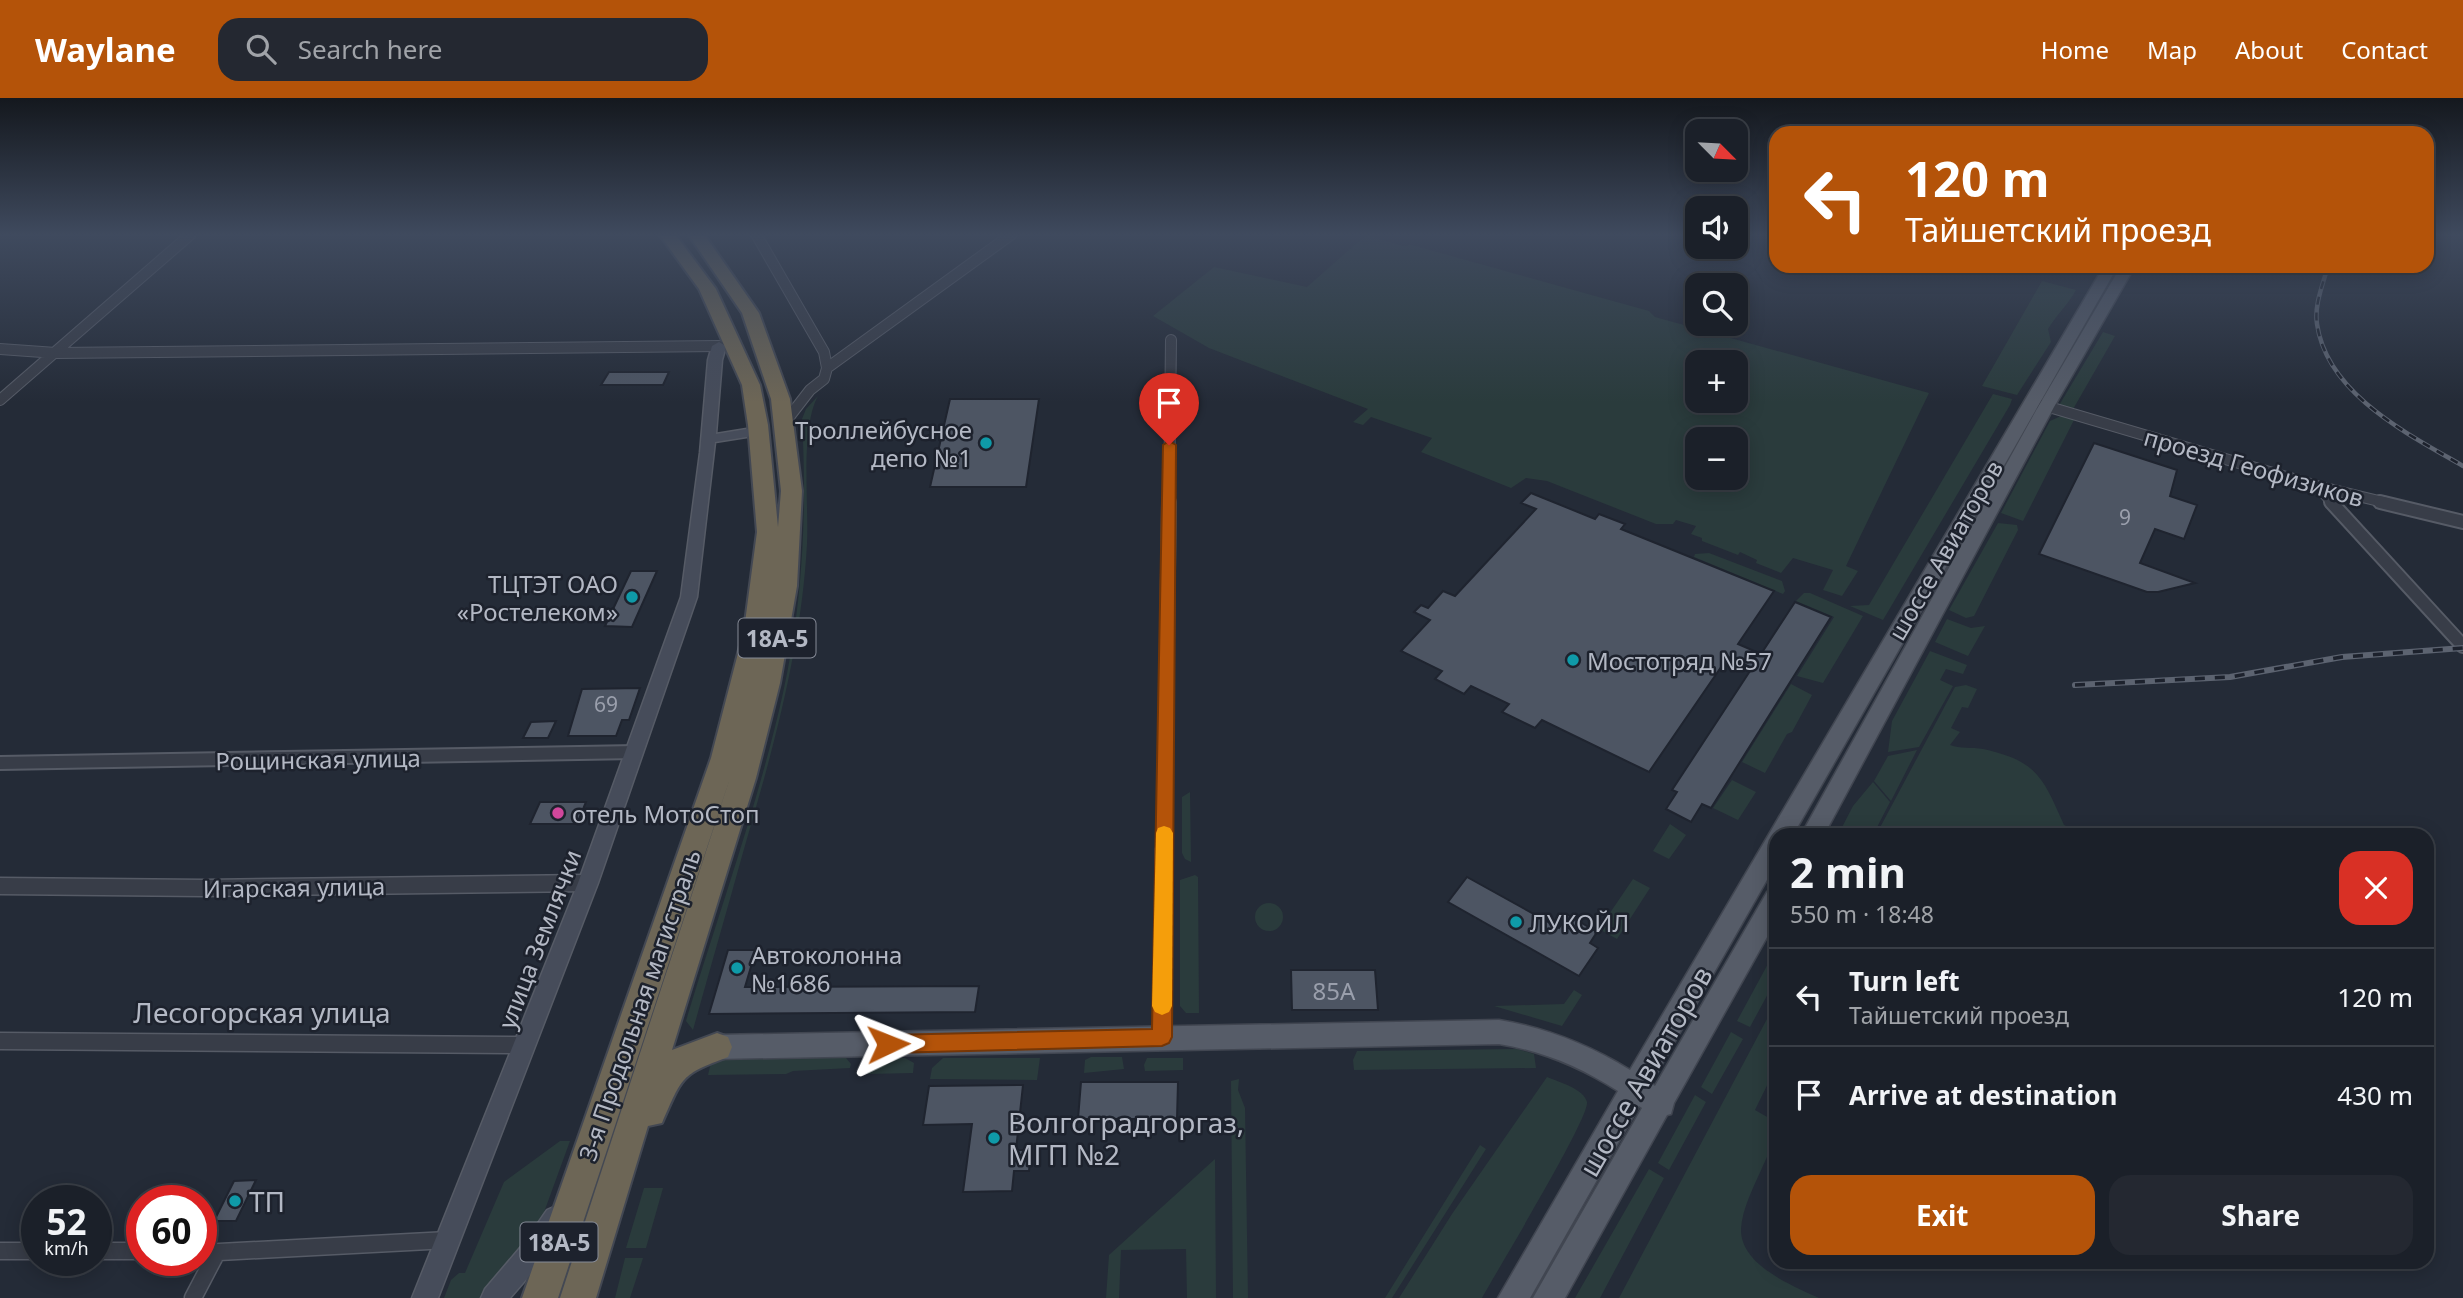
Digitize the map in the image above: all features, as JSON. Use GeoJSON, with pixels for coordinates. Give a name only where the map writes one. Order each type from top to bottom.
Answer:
{"type":"FeatureCollection","features":[{"type":"Feature","properties":{"kind":"highway","name":"3-я Продольная магистраль"},"geometry":{"type":"LineString","coordinates":[[540,1298],[724,758],[757,630],[768,532],[759,431],[751,385],[723,336],[707,290]]}},
{"type":"Feature","properties":{"kind":"highway","name":"3-я Продольная магистраль"},"geometry":{"type":"LineString","coordinates":[[578,1298],[751,757],[780,626],[791,529],[786,421],[777,377],[760,335],[737,290]]}},
{"type":"Feature","properties":{"kind":"highway"},"geometry":{"type":"LineString","coordinates":[[682,971],[675,1008],[679,1035],[698,1045],[717,1047]]}},
{"type":"Feature","properties":{"kind":"highway"},"geometry":{"type":"LineString","coordinates":[[595,1298],[603,1219],[638,1145],[661,1087],[673,1067],[695,1051],[717,1047]]}},
{"type":"Feature","properties":{"kind":"main road","name":"шоссе Авиаторов"},"geometry":{"type":"LineString","coordinates":[[1816,828],[2098,290]]}},
{"type":"Feature","properties":{"kind":"main road","name":"шоссе Авиаторов"},"geometry":{"type":"LineString","coordinates":[[1785,828],[2039,404],[2112,290]]}},
{"type":"Feature","properties":{"kind":"main road","name":"шоссе Авиаторов"},"geometry":{"type":"LineString","coordinates":[[1513,1298],[1769,855]]}},
{"type":"Feature","properties":{"kind":"main road","name":"шоссе Авиаторов"},"geometry":{"type":"LineString","coordinates":[[1548,1298],[1661,1105],[1769,912]]}},
{"type":"Feature","properties":{"kind":"main road"},"geometry":{"type":"LineString","coordinates":[[717,1047],[1499,1031],[1530,1035],[1560,1045],[1661,1105]]}},
{"type":"Feature","properties":{"kind":"street"},"geometry":{"type":"LineString","coordinates":[[0,400],[127,290]]}},
{"type":"Feature","properties":{"kind":"street"},"geometry":{"type":"LineString","coordinates":[[786,421],[810,390],[824,379],[827,368],[824,352],[788,290]]}},
{"type":"Feature","properties":{"kind":"street"},"geometry":{"type":"LineString","coordinates":[[827,368],[935,290]]}},
{"type":"Feature","properties":{"kind":"street"},"geometry":{"type":"LineString","coordinates":[[0,349],[56,353],[723,336]]}},
{"type":"Feature","properties":{"kind":"street","name":"улица Землячки"},"geometry":{"type":"LineString","coordinates":[[425,1298],[588,883],[689,597],[715,360],[723,336]]}},
{"type":"Feature","properties":{"kind":"street"},"geometry":{"type":"LineString","coordinates":[[1162,1037],[1171,340]]}},
{"type":"Feature","properties":{"kind":"street","name":"проезд Геофизиков"},"geometry":{"type":"LineString","coordinates":[[2039,404],[2317,486],[2463,522]]}},
{"type":"Feature","properties":{"kind":"street"},"geometry":{"type":"LineString","coordinates":[[708,439],[759,431]]}},
{"type":"Feature","properties":{"kind":"street"},"geometry":{"type":"LineString","coordinates":[[2317,486],[2463,646]]}},
{"type":"Feature","properties":{"kind":"street","name":"Рощинская улица"},"geometry":{"type":"LineString","coordinates":[[0,763],[636,752]]}},
{"type":"Feature","properties":{"kind":"street","name":"Игарская улица"},"geometry":{"type":"LineString","coordinates":[[0,886],[205,888],[588,883]]}},
{"type":"Feature","properties":{"kind":"street","name":"Лесогорская улица"},"geometry":{"type":"LineString","coordinates":[[0,1041],[524,1045]]}},
{"type":"Feature","properties":{"kind":"street"},"geometry":{"type":"LineString","coordinates":[[494,1298],[534,1251],[577,1186]]}},
{"type":"Feature","properties":{"kind":"street"},"geometry":{"type":"LineString","coordinates":[[217,1253],[448,1240]]}},
{"type":"Feature","properties":{"kind":"street"},"geometry":{"type":"LineString","coordinates":[[0,1251],[21,1251]]}},
{"type":"Feature","properties":{"kind":"street"},"geometry":{"type":"LineString","coordinates":[[193,1298],[201,1276]]}},
{"type":"Feature","properties":{"kind":"shaded area"},"geometry":{"type":"Polygon","coordinates":[[[1185,290],[1574,290],[1649,311],[1655,317],[1685,325],[1685,336],[1724,336],[1929,393],[1846,566],[1858,571],[1842,596],[1823,590],[1833,570],[1793,558],[1781,573],[1756,563],[1757,560],[1740,552],[1738,555],[1702,541],[1702,538],[1691,534],[1696,526],[1676,520],[1673,524],[1656,524],[1547,481],[1526,478],[1511,488],[1421,452],[1432,438],[1371,417],[1363,425],[1353,422],[1368,409],[1209,348],[1153,316],[1185,290]]]}},
{"type":"Feature","properties":{"kind":"shaded area"},"geometry":{"type":"Polygon","coordinates":[[[2037,290],[2076,290],[2048,329],[2051,342],[2017,395],[1982,386],[2037,290]]]}},
{"type":"Feature","properties":{"kind":"shaded area"},"geometry":{"type":"Polygon","coordinates":[[[2103,332],[2115,336],[2072,411],[2058,407],[2103,332]]]}},
{"type":"Feature","properties":{"kind":"shaded area"},"geometry":{"type":"Polygon","coordinates":[[[1993,394],[2012,399],[2010,405],[1883,620],[1850,606],[1869,605],[1993,394]]]}},
{"type":"Feature","properties":{"kind":"shaded area"},"geometry":{"type":"Polygon","coordinates":[[[818,396],[812,410],[807,447],[807,544],[792,663],[764,779],[693,1030],[686,1021],[763,774],[790,659],[802,557],[802,419],[806,409],[818,396]]]}},
{"type":"Feature","properties":{"kind":"shaded area"},"geometry":{"type":"Polygon","coordinates":[[[2061,416],[2074,420],[2023,521],[2001,513],[2050,421],[2061,416]]]}},
{"type":"Feature","properties":{"kind":"shaded area"},"geometry":{"type":"Polygon","coordinates":[[[1998,523],[2017,525],[2018,530],[1974,616],[1966,618],[1949,610],[1998,523]]]}},
{"type":"Feature","properties":{"kind":"shaded area"},"geometry":{"type":"Polygon","coordinates":[[[1709,553],[1782,581],[1785,591],[1783,594],[1694,557],[1695,554],[1709,553]]]}},
{"type":"Feature","properties":{"kind":"shaded area"},"geometry":{"type":"Polygon","coordinates":[[[1804,593],[1810,593],[1863,616],[1823,683],[1797,676],[1834,617],[1796,601],[1804,593]]]}},
{"type":"Feature","properties":{"kind":"shaded area"},"geometry":{"type":"Polygon","coordinates":[[[1947,619],[1971,628],[1985,626],[1968,656],[1935,642],[1947,619]]]}},
{"type":"Feature","properties":{"kind":"shaded area"},"geometry":{"type":"Polygon","coordinates":[[[1930,651],[1967,665],[1963,674],[1946,669],[1940,680],[1953,686],[1919,747],[1888,752],[1892,721],[1930,651]]]}},
{"type":"Feature","properties":{"kind":"shaded area"},"geometry":{"type":"Polygon","coordinates":[[[1791,684],[1812,695],[1765,773],[1742,762],[1791,684]]]}},
{"type":"Feature","properties":{"kind":"shaded area"},"geometry":{"type":"Polygon","coordinates":[[[1966,685],[1977,689],[1968,708],[1962,707],[1951,728],[1960,732],[1950,745],[1983,749],[2016,759],[2027,766],[2044,783],[2064,825],[2070,828],[1880,828],[1955,687],[1966,685]]]}},
{"type":"Feature","properties":{"kind":"shaded area"},"geometry":{"type":"Polygon","coordinates":[[[1917,750],[1891,801],[1874,781],[1888,756],[1917,750]]]}},
{"type":"Feature","properties":{"kind":"shaded area"},"geometry":{"type":"Polygon","coordinates":[[[1732,780],[1756,792],[1738,820],[1713,808],[1732,780]]]}},
{"type":"Feature","properties":{"kind":"shaded area"},"geometry":{"type":"Polygon","coordinates":[[[1873,782],[1890,802],[1877,828],[1842,828],[1853,806],[1873,782]]]}},
{"type":"Feature","properties":{"kind":"shaded area"},"geometry":{"type":"Polygon","coordinates":[[[1190,792],[1191,862],[1185,859],[1182,853],[1182,797],[1190,792]]]}},
{"type":"Feature","properties":{"kind":"shaded area"},"geometry":{"type":"Polygon","coordinates":[[[1670,824],[1686,835],[1669,859],[1653,851],[1670,824]]]}},
{"type":"Feature","properties":{"kind":"shaded area"},"geometry":{"type":"Polygon","coordinates":[[[1195,875],[1198,877],[1199,1013],[1186,1013],[1180,1006],[1180,880],[1195,875]]]}},
{"type":"Feature","properties":{"kind":"shaded area"},"geometry":{"type":"Polygon","coordinates":[[[1633,879],[1650,888],[1617,939],[1599,929],[1633,879]]]}},
{"type":"Feature","properties":{"kind":"shaded area"},"geometry":{"type":"Polygon","coordinates":[[[1269,903],[1279,907],[1283,917],[1279,927],[1269,931],[1259,927],[1255,917],[1259,907],[1269,903]]]}},
{"type":"Feature","properties":{"kind":"shaded area"},"geometry":{"type":"Polygon","coordinates":[[[1769,962],[1769,992],[1750,1027],[1737,1021],[1769,962]]]}},
{"type":"Feature","properties":{"kind":"shaded area"},"geometry":{"type":"Polygon","coordinates":[[[1574,990],[1582,995],[1562,1026],[1494,1006],[1564,1004],[1574,990]]]}},
{"type":"Feature","properties":{"kind":"shaded area"},"geometry":{"type":"Polygon","coordinates":[[[1769,1015],[1769,1081],[1755,1110],[1769,1118],[1769,1153],[1746,1206],[1741,1229],[1743,1242],[1758,1263],[1770,1272],[1819,1298],[1619,1298],[1769,1015]]]}},
{"type":"Feature","properties":{"kind":"shaded area"},"geometry":{"type":"Polygon","coordinates":[[[1731,1032],[1743,1039],[1712,1094],[1701,1087],[1731,1032]]]}},
{"type":"Feature","properties":{"kind":"shaded area"},"geometry":{"type":"Polygon","coordinates":[[[1517,1049],[1534,1054],[1536,1068],[1354,1070],[1353,1060],[1357,1051],[1517,1049]]]}},
{"type":"Feature","properties":{"kind":"shaded area"},"geometry":{"type":"Polygon","coordinates":[[[1091,1057],[1122,1057],[1124,1069],[1084,1073],[1085,1060],[1091,1057]]]}},
{"type":"Feature","properties":{"kind":"shaded area"},"geometry":{"type":"Polygon","coordinates":[[[712,1058],[846,1058],[851,1064],[850,1068],[793,1071],[786,1074],[708,1075],[712,1058]]]}},
{"type":"Feature","properties":{"kind":"shaded area"},"geometry":{"type":"Polygon","coordinates":[[[881,1058],[905,1058],[914,1063],[913,1073],[868,1074],[881,1058]]]}},
{"type":"Feature","properties":{"kind":"shaded area"},"geometry":{"type":"Polygon","coordinates":[[[943,1058],[1040,1058],[1037,1080],[930,1079],[932,1068],[943,1058]]]}},
{"type":"Feature","properties":{"kind":"shaded area"},"geometry":{"type":"Polygon","coordinates":[[[1147,1058],[1183,1058],[1183,1070],[1145,1071],[1147,1058]]]}},
{"type":"Feature","properties":{"kind":"shaded area"},"geometry":{"type":"Polygon","coordinates":[[[1547,1077],[1570,1086],[1585,1097],[1587,1102],[1584,1114],[1559,1164],[1482,1298],[1399,1298],[1452,1214],[1547,1077]]]}},
{"type":"Feature","properties":{"kind":"shaded area"},"geometry":{"type":"Polygon","coordinates":[[[1239,1079],[1238,1090],[1245,1108],[1248,1298],[1233,1298],[1231,1081],[1239,1079]]]}},
{"type":"Feature","properties":{"kind":"shaded area"},"geometry":{"type":"Polygon","coordinates":[[[1695,1095],[1706,1102],[1669,1170],[1658,1163],[1695,1095]]]}},
{"type":"Feature","properties":{"kind":"shaded area"},"geometry":{"type":"Polygon","coordinates":[[[560,1141],[570,1141],[539,1226],[484,1298],[444,1298],[451,1280],[459,1273],[465,1273],[504,1182],[560,1141]]]}},
{"type":"Feature","properties":{"kind":"shaded area"},"geometry":{"type":"Polygon","coordinates":[[[1480,1145],[1486,1149],[1392,1298],[1385,1298],[1480,1145]]]}},
{"type":"Feature","properties":{"kind":"shaded area"},"geometry":{"type":"Polygon","coordinates":[[[1215,1159],[1216,1298],[1187,1298],[1186,1249],[1121,1250],[1119,1298],[1106,1298],[1109,1255],[1215,1159]]]}},
{"type":"Feature","properties":{"kind":"shaded area"},"geometry":{"type":"Polygon","coordinates":[[[1649,1169],[1664,1178],[1600,1298],[1575,1298],[1649,1169]]]}},
{"type":"Feature","properties":{"kind":"shaded area"},"geometry":{"type":"Polygon","coordinates":[[[644,1188],[663,1188],[646,1248],[626,1248],[644,1188]]]}},
{"type":"Feature","properties":{"kind":"shaded area"},"geometry":{"type":"Polygon","coordinates":[[[625,1258],[643,1258],[630,1298],[615,1298],[625,1258]]]}},
{"type":"Feature","properties":{"kind":"building"},"geometry":{"type":"Polygon","coordinates":[[[609,372],[669,372],[663,385],[601,385],[609,372]]]}},
{"type":"Feature","properties":{"kind":"building","name":"Троллейбусное депо №1"},"geometry":{"type":"Polygon","coordinates":[[[950,399],[1039,399],[1026,487],[930,487],[950,399]]]}},
{"type":"Feature","properties":{"kind":"building"},"geometry":{"type":"Polygon","coordinates":[[[2094,443],[2177,470],[2170,496],[2197,505],[2184,539],[2155,529],[2140,563],[2195,583],[2147,592],[2039,554],[2094,443]]]}},
{"type":"Feature","properties":{"kind":"building","name":"Мостотряд №57"},"geometry":{"type":"Polygon","coordinates":[[[1531,493],[1595,519],[1599,514],[1625,524],[1621,529],[1774,591],[1738,644],[1761,654],[1795,602],[1831,617],[1711,808],[1702,804],[1691,822],[1666,809],[1677,792],[1672,790],[1752,668],[1728,657],[1649,772],[1542,720],[1535,728],[1502,712],[1509,704],[1471,686],[1464,694],[1435,679],[1442,671],[1401,651],[1430,620],[1414,612],[1421,605],[1428,608],[1443,591],[1455,596],[1536,509],[1521,503],[1531,493]]]}},
{"type":"Feature","properties":{"kind":"building","name":"ТЦТЭТ ОАО «Ростелеком»"},"geometry":{"type":"Polygon","coordinates":[[[631,571],[657,571],[632,627],[605,626],[631,571]]]}},
{"type":"Feature","properties":{"kind":"building"},"geometry":{"type":"Polygon","coordinates":[[[640,688],[629,720],[622,720],[616,736],[568,736],[582,689],[640,688]]]}},
{"type":"Feature","properties":{"kind":"building"},"geometry":{"type":"Polygon","coordinates":[[[556,721],[548,738],[523,738],[531,722],[556,721]]]}},
{"type":"Feature","properties":{"kind":"building","name":"отель МотоСтоп"},"geometry":{"type":"Polygon","coordinates":[[[540,802],[586,802],[577,824],[530,824],[540,802]]]}},
{"type":"Feature","properties":{"kind":"building","name":"ЛУКОЙЛ"},"geometry":{"type":"Polygon","coordinates":[[[1467,877],[1559,928],[1568,915],[1597,932],[1590,943],[1598,948],[1579,976],[1448,902],[1467,877]]]}},
{"type":"Feature","properties":{"kind":"building","name":"Автоколонна №1686"},"geometry":{"type":"Polygon","coordinates":[[[728,950],[756,950],[745,987],[979,986],[975,1012],[709,1014],[728,950]]]}},
{"type":"Feature","properties":{"kind":"building"},"geometry":{"type":"Polygon","coordinates":[[[1291,970],[1375,970],[1378,1010],[1292,1010],[1291,970]]]}},
{"type":"Feature","properties":{"kind":"building"},"geometry":{"type":"Polygon","coordinates":[[[1081,1082],[1178,1082],[1177,1119],[1078,1119],[1081,1082]]]}},
{"type":"Feature","properties":{"kind":"building","name":"Волгоградгоргаз, МГП №2"},"geometry":{"type":"Polygon","coordinates":[[[1023,1085],[1016,1150],[1031,1150],[1029,1171],[1014,1171],[1012,1191],[963,1192],[972,1124],[923,1125],[929,1086],[1023,1085]]]}},
{"type":"Feature","properties":{"kind":"building","name":"ТП"},"geometry":{"type":"Polygon","coordinates":[[[256,1180],[236,1221],[217,1221],[217,1215],[234,1181],[256,1180]]]}},
{"type":"Feature","properties":{"kind":"railway"},"geometry":{"type":"LineString","coordinates":[[2321,290],[2317,324],[2324,349],[2336,371],[2373,409],[2418,440],[2463,466]]}},
{"type":"Feature","properties":{"kind":"railway"},"geometry":{"type":"LineString","coordinates":[[2075,685],[2230,677],[2342,657],[2463,648]]}},
{"type":"Feature","properties":{"kind":"slow traffic"},"geometry":{"type":"LineString","coordinates":[[1162,1006],[1164,833]]}},
{"type":"Feature","properties":{"kind":"place","name":"Троллейбусное депо №1"},"geometry":{"type":"Point","coordinates":[986,443]}},
{"type":"Feature","properties":{"kind":"place","name":"ТЦТЭТ ОАО «Ростелеком»"},"geometry":{"type":"Point","coordinates":[632,597]}},
{"type":"Feature","properties":{"kind":"place","name":"Мостотряд №57"},"geometry":{"type":"Point","coordinates":[1573,660]}},
{"type":"Feature","properties":{"kind":"place","name":"отель МотоСтоп"},"geometry":{"type":"Point","coordinates":[558,813]}},
{"type":"Feature","properties":{"kind":"place","name":"ЛУКОЙЛ"},"geometry":{"type":"Point","coordinates":[1516,922]}},
{"type":"Feature","properties":{"kind":"place","name":"Автоколонна №1686"},"geometry":{"type":"Point","coordinates":[737,968]}},
{"type":"Feature","properties":{"kind":"place","name":"Волгоградгоргаз, МГП №2"},"geometry":{"type":"Point","coordinates":[994,1138]}},
{"type":"Feature","properties":{"kind":"place","name":"ТП"},"geometry":{"type":"Point","coordinates":[235,1201]}},
{"type":"Feature","properties":{"kind":"route"},"geometry":{"type":"LineString","coordinates":[[888,1044],[1162,1037],[1169,445]]}}]}
